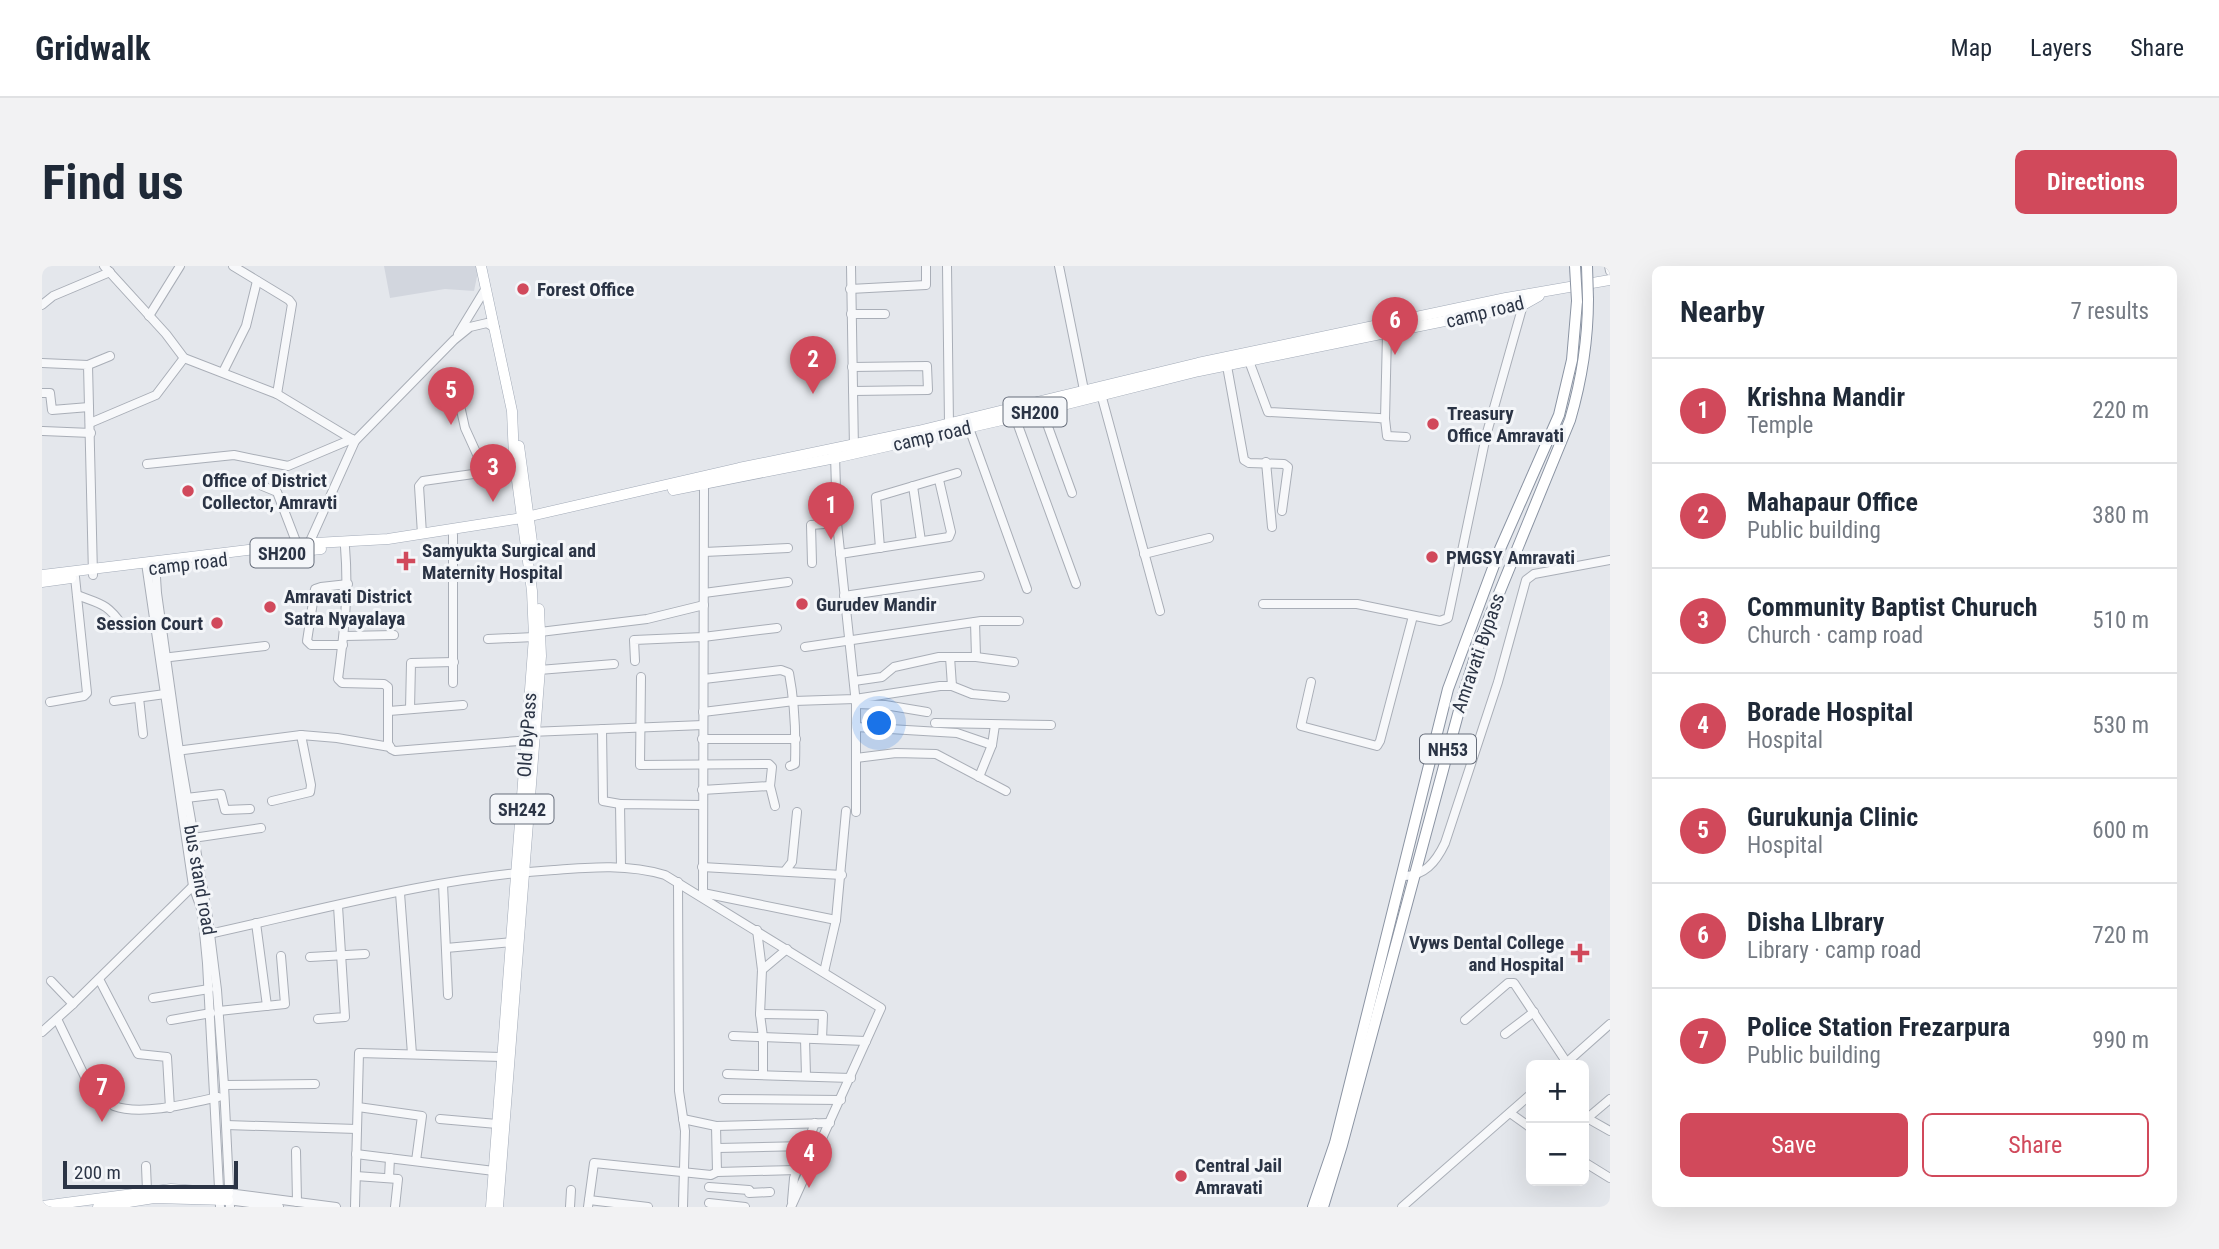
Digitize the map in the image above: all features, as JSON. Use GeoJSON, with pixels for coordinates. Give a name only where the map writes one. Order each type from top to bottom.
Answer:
{"type":"FeatureCollection","features":[{"type":"Feature","properties":{"kind":"highway","name":"Amravati Bypass"},"geometry":{"type":"LineString","coordinates":[[1323,1207],[1464,692],[1482,635],[1570,420],[1579,389],[1588,336],[1575,266]]}},
{"type":"Feature","properties":{"kind":"highway","name":"Amravati Bypass"},"geometry":{"type":"LineString","coordinates":[[1313,1207],[1335,1143],[1448,689],[1500,549],[1559,415],[1572,360],[1587,266]]}},
{"type":"Feature","properties":{"kind":"main road","name":"Old ByPass"},"geometry":{"type":"LineString","coordinates":[[481,266],[512,411],[516,468],[526,520],[537,635],[521,872],[512,942],[513,961],[502,1057],[491,1207]]}},
{"type":"Feature","properties":{"kind":"main road","name":"SH200"},"geometry":{"type":"LineString","coordinates":[[1545,292],[1610,280]]}},
{"type":"Feature","properties":{"kind":"main road","name":"camp road"},"geometry":{"type":"LineString","coordinates":[[854,449],[1198,363],[1545,292]]}},
{"type":"Feature","properties":{"kind":"main road","name":"camp road"},"geometry":{"type":"LineString","coordinates":[[42,575],[93,572],[526,520],[854,449],[970,428],[1101,394],[1249,361],[1524,305],[1545,292]]}},
{"type":"Feature","properties":{"kind":"main road"},"geometry":{"type":"LineString","coordinates":[[512,411],[521,454],[526,520]]}},
{"type":"Feature","properties":{"kind":"main road","name":"camp road"},"geometry":{"type":"LineString","coordinates":[[304,546],[345,547],[453,535],[704,485],[835,453]]}},
{"type":"Feature","properties":{"kind":"main road","name":"camp road"},"geometry":{"type":"LineString","coordinates":[[42,582],[75,578],[93,572]]}},
{"type":"Feature","properties":{"kind":"main road"},"geometry":{"type":"LineString","coordinates":[[531,736],[540,670],[537,635]]}},
{"type":"Feature","properties":{"kind":"main road"},"geometry":{"type":"LineString","coordinates":[[498,1207],[521,872]]}},
{"type":"Feature","properties":{"kind":"main road"},"geometry":{"type":"LineString","coordinates":[[42,1206],[171,1189],[224,1200]]}},
{"type":"Feature","properties":{"kind":"main road"},"geometry":{"type":"LineString","coordinates":[[97,1207],[224,1200]]}},
{"type":"Feature","properties":{"kind":"street"},"geometry":{"type":"LineString","coordinates":[[149,316],[180,266]]}},
{"type":"Feature","properties":{"kind":"street"},"geometry":{"type":"LineString","coordinates":[[233,266],[292,304],[277,394]]}},
{"type":"Feature","properties":{"kind":"street"},"geometry":{"type":"LineString","coordinates":[[850,266],[854,449]]}},
{"type":"Feature","properties":{"kind":"street"},"geometry":{"type":"LineString","coordinates":[[850,289],[926,285],[926,266]]}},
{"type":"Feature","properties":{"kind":"street"},"geometry":{"type":"LineString","coordinates":[[947,266],[949,424]]}},
{"type":"Feature","properties":{"kind":"street"},"geometry":{"type":"LineString","coordinates":[[1059,266],[1084,390]]}},
{"type":"Feature","properties":{"kind":"street"},"geometry":{"type":"LineString","coordinates":[[42,305],[53,296],[107,269],[184,358],[277,394],[353,440]]}},
{"type":"Feature","properties":{"kind":"street"},"geometry":{"type":"LineString","coordinates":[[223,372],[246,326],[257,281]]}},
{"type":"Feature","properties":{"kind":"street"},"geometry":{"type":"LineString","coordinates":[[454,340],[486,288]]}},
{"type":"Feature","properties":{"kind":"street"},"geometry":{"type":"LineString","coordinates":[[1263,604],[1357,604],[1440,621],[1448,618],[1486,436],[1524,305]]}},
{"type":"Feature","properties":{"kind":"street"},"geometry":{"type":"LineString","coordinates":[[851,314],[885,314]]}},
{"type":"Feature","properties":{"kind":"street"},"geometry":{"type":"LineString","coordinates":[[304,546],[353,440],[470,327],[487,324],[495,328]]}},
{"type":"Feature","properties":{"kind":"street"},"geometry":{"type":"LineString","coordinates":[[1387,334],[1386,435],[1406,437]]}},
{"type":"Feature","properties":{"kind":"street"},"geometry":{"type":"LineString","coordinates":[[42,363],[88,365],[110,356]]}},
{"type":"Feature","properties":{"kind":"street"},"geometry":{"type":"LineString","coordinates":[[90,423],[156,395],[184,358]]}},
{"type":"Feature","properties":{"kind":"street"},"geometry":{"type":"LineString","coordinates":[[1249,361],[1268,412],[1385,419]]}},
{"type":"Feature","properties":{"kind":"street"},"geometry":{"type":"LineString","coordinates":[[88,365],[93,572]]}},
{"type":"Feature","properties":{"kind":"street"},"geometry":{"type":"LineString","coordinates":[[852,367],[927,366],[928,390],[853,391]]}},
{"type":"Feature","properties":{"kind":"street"},"geometry":{"type":"LineString","coordinates":[[1227,366],[1244,460],[1249,463],[1284,464],[1288,467],[1282,511]]}},
{"type":"Feature","properties":{"kind":"street"},"geometry":{"type":"LineString","coordinates":[[42,393],[50,393],[52,410],[89,407]]}},
{"type":"Feature","properties":{"kind":"street"},"geometry":{"type":"LineString","coordinates":[[1101,394],[1160,611]]}},
{"type":"Feature","properties":{"kind":"street"},"geometry":{"type":"LineString","coordinates":[[459,401],[465,428],[485,472]]}},
{"type":"Feature","properties":{"kind":"street"},"geometry":{"type":"LineString","coordinates":[[1042,410],[1072,493]]}},
{"type":"Feature","properties":{"kind":"street"},"geometry":{"type":"LineString","coordinates":[[1015,417],[1076,584]]}},
{"type":"Feature","properties":{"kind":"street"},"geometry":{"type":"LineString","coordinates":[[970,428],[1027,589]]}},
{"type":"Feature","properties":{"kind":"street"},"geometry":{"type":"LineString","coordinates":[[43,431],[91,433]]}},
{"type":"Feature","properties":{"kind":"street"},"geometry":{"type":"LineString","coordinates":[[147,464],[234,455],[293,466],[353,440]]}},
{"type":"Feature","properties":{"kind":"street"},"geometry":{"type":"LineString","coordinates":[[835,453],[837,523],[856,701],[856,812]]}},
{"type":"Feature","properties":{"kind":"street"},"geometry":{"type":"LineString","coordinates":[[1266,462],[1272,527]]}},
{"type":"Feature","properties":{"kind":"street"},"geometry":{"type":"LineString","coordinates":[[422,534],[421,483],[425,480],[516,468]]}},
{"type":"Feature","properties":{"kind":"street"},"geometry":{"type":"LineString","coordinates":[[880,548],[876,497],[957,473]]}},
{"type":"Feature","properties":{"kind":"street"},"geometry":{"type":"LineString","coordinates":[[840,554],[949,537],[951,533],[939,480]]}},
{"type":"Feature","properties":{"kind":"street"},"geometry":{"type":"LineString","coordinates":[[260,485],[277,492],[304,546]]}},
{"type":"Feature","properties":{"kind":"street"},"geometry":{"type":"LineString","coordinates":[[703,894],[704,485]]}},
{"type":"Feature","properties":{"kind":"street"},"geometry":{"type":"LineString","coordinates":[[913,486],[921,541]]}},
{"type":"Feature","properties":{"kind":"street"},"geometry":{"type":"LineString","coordinates":[[812,563],[811,525],[837,523]]}},
{"type":"Feature","properties":{"kind":"street"},"geometry":{"type":"LineString","coordinates":[[453,535],[453,683]]}},
{"type":"Feature","properties":{"kind":"street"},"geometry":{"type":"LineString","coordinates":[[1144,554],[1209,538]]}},
{"type":"Feature","properties":{"kind":"street"},"geometry":{"type":"LineString","coordinates":[[345,547],[348,584],[339,681],[386,686],[389,690],[390,747]]}},
{"type":"Feature","properties":{"kind":"street"},"geometry":{"type":"LineString","coordinates":[[704,552],[788,548]]}},
{"type":"Feature","properties":{"kind":"street"},"geometry":{"type":"LineString","coordinates":[[1402,876],[1414,876],[1426,869],[1440,854],[1498,682],[1526,580],[1534,574],[1610,560]]}},
{"type":"Feature","properties":{"kind":"street","name":"bus stand road"},"geometry":{"type":"LineString","coordinates":[[151,565],[157,593],[165,694],[193,838],[197,882],[209,934],[225,1096],[224,1200]]}},
{"type":"Feature","properties":{"kind":"street"},"geometry":{"type":"LineString","coordinates":[[844,596],[980,576]]}},
{"type":"Feature","properties":{"kind":"street"},"geometry":{"type":"LineString","coordinates":[[50,702],[84,696],[88,691],[75,578]]}},
{"type":"Feature","properties":{"kind":"street"},"geometry":{"type":"LineString","coordinates":[[704,593],[788,582]]}},
{"type":"Feature","properties":{"kind":"street"},"geometry":{"type":"LineString","coordinates":[[348,584],[315,589],[307,641],[311,645],[394,635]]}},
{"type":"Feature","properties":{"kind":"street"},"geometry":{"type":"LineString","coordinates":[[76,595],[111,609],[122,625]]}},
{"type":"Feature","properties":{"kind":"street"},"geometry":{"type":"LineString","coordinates":[[488,639],[537,635],[647,619],[704,605]]}},
{"type":"Feature","properties":{"kind":"street"},"geometry":{"type":"LineString","coordinates":[[1311,682],[1301,726],[1377,746],[1381,741],[1413,616]]}},
{"type":"Feature","properties":{"kind":"street"},"geometry":{"type":"LineString","coordinates":[[805,647],[975,622],[1019,621]]}},
{"type":"Feature","properties":{"kind":"street"},"geometry":{"type":"LineString","coordinates":[[975,622],[976,657]]}},
{"type":"Feature","properties":{"kind":"street"},"geometry":{"type":"LineString","coordinates":[[635,661],[634,640],[703,637],[777,628]]}},
{"type":"Feature","properties":{"kind":"street"},"geometry":{"type":"LineString","coordinates":[[163,658],[265,646]]}},
{"type":"Feature","properties":{"kind":"street"},"geometry":{"type":"LineString","coordinates":[[853,681],[882,677],[894,667],[939,657],[976,657],[1014,662]]}},
{"type":"Feature","properties":{"kind":"street"},"geometry":{"type":"LineString","coordinates":[[950,657],[952,686]]}},
{"type":"Feature","properties":{"kind":"street","name":"bus stand road"},"geometry":{"type":"LineString","coordinates":[[163,658],[202,911],[209,989],[215,1012],[214,1098],[224,1200]]}},
{"type":"Feature","properties":{"kind":"street"},"geometry":{"type":"LineString","coordinates":[[410,709],[411,663],[454,662]]}},
{"type":"Feature","properties":{"kind":"street"},"geometry":{"type":"LineString","coordinates":[[540,670],[614,664]]}},
{"type":"Feature","properties":{"kind":"street"},"geometry":{"type":"LineString","coordinates":[[704,679],[784,670],[789,673],[796,739],[795,764],[790,766]]}},
{"type":"Feature","properties":{"kind":"street"},"geometry":{"type":"LineString","coordinates":[[642,677],[640,765],[769,764],[772,767],[771,786],[775,806]]}},
{"type":"Feature","properties":{"kind":"street"},"geometry":{"type":"LineString","coordinates":[[856,701],[940,686],[952,686],[972,694],[1005,697]]}},
{"type":"Feature","properties":{"kind":"street"},"geometry":{"type":"LineString","coordinates":[[114,701],[165,694]]}},
{"type":"Feature","properties":{"kind":"street"},"geometry":{"type":"LineString","coordinates":[[139,698],[143,734]]}},
{"type":"Feature","properties":{"kind":"street"},"geometry":{"type":"LineString","coordinates":[[704,712],[794,701],[856,701],[927,712]]}},
{"type":"Feature","properties":{"kind":"street"},"geometry":{"type":"LineString","coordinates":[[389,711],[463,705]]}},
{"type":"Feature","properties":{"kind":"street"},"geometry":{"type":"LineString","coordinates":[[934,723],[1051,725]]}},
{"type":"Feature","properties":{"kind":"street"},"geometry":{"type":"LineString","coordinates":[[176,751],[301,735],[390,747],[395,751],[603,729],[703,725]]}},
{"type":"Feature","properties":{"kind":"street"},"geometry":{"type":"LineString","coordinates":[[979,777],[992,745],[995,725]]}},
{"type":"Feature","properties":{"kind":"street"},"geometry":{"type":"LineString","coordinates":[[856,727],[957,733],[992,745]]}},
{"type":"Feature","properties":{"kind":"street"},"geometry":{"type":"LineString","coordinates":[[603,729],[602,800],[605,803],[702,805]]}},
{"type":"Feature","properties":{"kind":"street"},"geometry":{"type":"LineString","coordinates":[[272,801],[310,792],[312,785],[301,735]]}},
{"type":"Feature","properties":{"kind":"street"},"geometry":{"type":"LineString","coordinates":[[702,739],[796,739]]}},
{"type":"Feature","properties":{"kind":"street"},"geometry":{"type":"LineString","coordinates":[[856,758],[896,753],[936,754],[1006,791]]}},
{"type":"Feature","properties":{"kind":"street"},"geometry":{"type":"LineString","coordinates":[[702,790],[771,786]]}},
{"type":"Feature","properties":{"kind":"street"},"geometry":{"type":"LineString","coordinates":[[186,798],[221,794],[225,810],[250,809]]}},
{"type":"Feature","properties":{"kind":"street"},"geometry":{"type":"LineString","coordinates":[[620,804],[621,867]]}},
{"type":"Feature","properties":{"kind":"street"},"geometry":{"type":"LineString","coordinates":[[824,972],[836,920],[846,811]]}},
{"type":"Feature","properties":{"kind":"street"},"geometry":{"type":"LineString","coordinates":[[785,871],[792,862],[797,812]]}},
{"type":"Feature","properties":{"kind":"street"},"geometry":{"type":"LineString","coordinates":[[193,838],[261,828]]}},
{"type":"Feature","properties":{"kind":"street"},"geometry":{"type":"LineString","coordinates":[[209,934],[443,884],[521,872],[621,867],[665,874],[703,894],[881,1008],[791,1207]]}},
{"type":"Feature","properties":{"kind":"street"},"geometry":{"type":"LineString","coordinates":[[702,867],[842,875]]}},
{"type":"Feature","properties":{"kind":"street"},"geometry":{"type":"LineString","coordinates":[[42,1032],[197,882]]}},
{"type":"Feature","properties":{"kind":"street"},"geometry":{"type":"LineString","coordinates":[[678,882],[679,1091],[685,1174],[683,1207]]}},
{"type":"Feature","properties":{"kind":"street"},"geometry":{"type":"LineString","coordinates":[[443,884],[448,995]]}},
{"type":"Feature","properties":{"kind":"street"},"geometry":{"type":"LineString","coordinates":[[400,893],[412,1054]]}},
{"type":"Feature","properties":{"kind":"street"},"geometry":{"type":"LineString","coordinates":[[703,894],[836,920]]}},
{"type":"Feature","properties":{"kind":"street"},"geometry":{"type":"LineString","coordinates":[[318,1019],[345,1017],[338,906]]}},
{"type":"Feature","properties":{"kind":"street"},"geometry":{"type":"LineString","coordinates":[[256,923],[267,1006]]}},
{"type":"Feature","properties":{"kind":"street"},"geometry":{"type":"LineString","coordinates":[[757,930],[762,970],[760,1014],[763,1075]]}},
{"type":"Feature","properties":{"kind":"street"},"geometry":{"type":"LineString","coordinates":[[446,948],[512,942]]}},
{"type":"Feature","properties":{"kind":"street"},"geometry":{"type":"LineString","coordinates":[[762,970],[787,949]]}},
{"type":"Feature","properties":{"kind":"street"},"geometry":{"type":"LineString","coordinates":[[310,957],[365,954]]}},
{"type":"Feature","properties":{"kind":"street"},"geometry":{"type":"LineString","coordinates":[[171,1020],[285,1004],[281,956]]}},
{"type":"Feature","properties":{"kind":"street"},"geometry":{"type":"LineString","coordinates":[[99,979],[138,1054],[167,1057],[170,1108]]}},
{"type":"Feature","properties":{"kind":"street"},"geometry":{"type":"LineString","coordinates":[[51,981],[73,1004]]}},
{"type":"Feature","properties":{"kind":"street"},"geometry":{"type":"LineString","coordinates":[[1465,1020],[1511,981],[1517,986],[1564,1060]]}},
{"type":"Feature","properties":{"kind":"street"},"geometry":{"type":"LineString","coordinates":[[153,998],[209,989]]}},
{"type":"Feature","properties":{"kind":"street"},"geometry":{"type":"LineString","coordinates":[[1505,1034],[1534,1012]]}},
{"type":"Feature","properties":{"kind":"street"},"geometry":{"type":"LineString","coordinates":[[760,1014],[823,1015],[822,1039]]}},
{"type":"Feature","properties":{"kind":"street"},"geometry":{"type":"LineString","coordinates":[[57,1019],[85,1077]]}},
{"type":"Feature","properties":{"kind":"street"},"geometry":{"type":"LineString","coordinates":[[1570,1060],[1610,1024]]}},
{"type":"Feature","properties":{"kind":"street"},"geometry":{"type":"LineString","coordinates":[[733,1036],[866,1041]]}},
{"type":"Feature","properties":{"kind":"street"},"geometry":{"type":"LineString","coordinates":[[805,1039],[806,1076]]}},
{"type":"Feature","properties":{"kind":"street"},"geometry":{"type":"LineString","coordinates":[[355,1207],[359,1052],[502,1057]]}},
{"type":"Feature","properties":{"kind":"street"},"geometry":{"type":"LineString","coordinates":[[726,1074],[850,1077]]}},
{"type":"Feature","properties":{"kind":"street"},"geometry":{"type":"LineString","coordinates":[[224,1085],[316,1084]]}},
{"type":"Feature","properties":{"kind":"street"},"geometry":{"type":"LineString","coordinates":[[107,1095],[114,1106],[120,1108],[170,1108],[225,1096]]}},
{"type":"Feature","properties":{"kind":"street"},"geometry":{"type":"LineString","coordinates":[[723,1099],[841,1100]]}},
{"type":"Feature","properties":{"kind":"street"},"geometry":{"type":"LineString","coordinates":[[1402,1207],[1526,1099]]}},
{"type":"Feature","properties":{"kind":"street"},"geometry":{"type":"LineString","coordinates":[[1589,1117],[1609,1101]]}},
{"type":"Feature","properties":{"kind":"street"},"geometry":{"type":"LineString","coordinates":[[358,1107],[422,1116],[416,1161]]}},
{"type":"Feature","properties":{"kind":"street"},"geometry":{"type":"LineString","coordinates":[[1510,1113],[1526,1124]]}},
{"type":"Feature","properties":{"kind":"street"},"geometry":{"type":"LineString","coordinates":[[440,1119],[497,1124]]}},
{"type":"Feature","properties":{"kind":"street"},"geometry":{"type":"LineString","coordinates":[[683,1119],[716,1126],[830,1124]]}},
{"type":"Feature","properties":{"kind":"street"},"geometry":{"type":"LineString","coordinates":[[1589,1120],[1610,1131]]}},
{"type":"Feature","properties":{"kind":"street"},"geometry":{"type":"LineString","coordinates":[[805,1123],[808,1143]]}},
{"type":"Feature","properties":{"kind":"street"},"geometry":{"type":"LineString","coordinates":[[791,1207],[797,1170],[815,1123]]}},
{"type":"Feature","properties":{"kind":"street"},"geometry":{"type":"LineString","coordinates":[[226,1125],[357,1129]]}},
{"type":"Feature","properties":{"kind":"street"},"geometry":{"type":"LineString","coordinates":[[716,1126],[718,1148],[709,1187],[709,1205],[747,1207],[749,1190]]}},
{"type":"Feature","properties":{"kind":"street"},"geometry":{"type":"LineString","coordinates":[[718,1148],[808,1143]]}},
{"type":"Feature","properties":{"kind":"street"},"geometry":{"type":"LineString","coordinates":[[296,1152],[296,1202]]}},
{"type":"Feature","properties":{"kind":"street"},"geometry":{"type":"LineString","coordinates":[[356,1154],[494,1171]]}},
{"type":"Feature","properties":{"kind":"street"},"geometry":{"type":"LineString","coordinates":[[389,1178],[390,1158]]}},
{"type":"Feature","properties":{"kind":"street"},"geometry":{"type":"LineString","coordinates":[[648,1207],[589,1203],[594,1163],[685,1174],[797,1170]]}},
{"type":"Feature","properties":{"kind":"street"},"geometry":{"type":"LineString","coordinates":[[1589,1165],[1610,1178]]}},
{"type":"Feature","properties":{"kind":"street"},"geometry":{"type":"LineString","coordinates":[[146,1166],[147,1191]]}},
{"type":"Feature","properties":{"kind":"street"},"geometry":{"type":"LineString","coordinates":[[356,1176],[398,1179],[395,1207]]}},
{"type":"Feature","properties":{"kind":"street"},"geometry":{"type":"LineString","coordinates":[[709,1187],[749,1190],[750,1193],[770,1192]]}},
{"type":"Feature","properties":{"kind":"street"},"geometry":{"type":"LineString","coordinates":[[570,1207],[571,1190]]}},
{"type":"Feature","properties":{"kind":"street"},"geometry":{"type":"LineString","coordinates":[[224,1200],[296,1202],[337,1207]]}},
{"type":"Feature","properties":{"kind":"street"},"geometry":{"type":"LineString","coordinates":[[224,1200],[279,1207]]}},
{"type":"Feature","properties":{"kind":"shaded area"},"geometry":{"type":"Polygon","coordinates":[[[384,266],[476,266],[478,272],[474,291],[445,289],[390,298],[384,266]]]}},
{"type":"Feature","properties":{"kind":"place","name":"Forest Office"},"geometry":{"type":"Point","coordinates":[523,289]}},
{"type":"Feature","properties":{"kind":"place","name":"Disha LIbrary"},"geometry":{"type":"Point","coordinates":[1395,355]}},
{"type":"Feature","properties":{"kind":"place","name":"Mahapaur Office"},"geometry":{"type":"Point","coordinates":[813,394]}},
{"type":"Feature","properties":{"kind":"place","name":"Treasury Office Amravati"},"geometry":{"type":"Point","coordinates":[1433,424]}},
{"type":"Feature","properties":{"kind":"place","name":"Gurukunja Clinic"},"geometry":{"type":"Point","coordinates":[451,425]}},
{"type":"Feature","properties":{"kind":"place","name":"Office of District Collector, Amravti"},"geometry":{"type":"Point","coordinates":[188,491]}},
{"type":"Feature","properties":{"kind":"place","name":"Community Baptist Churuch"},"geometry":{"type":"Point","coordinates":[493,502]}},
{"type":"Feature","properties":{"kind":"place","name":"Krishna Mandir"},"geometry":{"type":"Point","coordinates":[831,540]}},
{"type":"Feature","properties":{"kind":"place","name":"PMGSY Amravati"},"geometry":{"type":"Point","coordinates":[1432,557]}},
{"type":"Feature","properties":{"kind":"place","name":"Samyukta Surgical and Maternity Hospital"},"geometry":{"type":"Point","coordinates":[406,561]}},
{"type":"Feature","properties":{"kind":"place","name":"Gurudev Mandir"},"geometry":{"type":"Point","coordinates":[802,604]}},
{"type":"Feature","properties":{"kind":"place","name":"Amravati District Satra Nyayalaya"},"geometry":{"type":"Point","coordinates":[270,607]}},
{"type":"Feature","properties":{"kind":"place","name":"Session Court"},"geometry":{"type":"Point","coordinates":[217,623]}},
{"type":"Feature","properties":{"kind":"place","name":"Vyws Dental College and Hospital"},"geometry":{"type":"Point","coordinates":[1580,953]}},
{"type":"Feature","properties":{"kind":"place","name":"Police Station Frezarpura"},"geometry":{"type":"Point","coordinates":[102,1122]}},
{"type":"Feature","properties":{"kind":"place","name":"Central Jail Amravati"},"geometry":{"type":"Point","coordinates":[1181,1176]}},
{"type":"Feature","properties":{"kind":"place","name":"Borade Hospital"},"geometry":{"type":"Point","coordinates":[809,1188]}}]}
